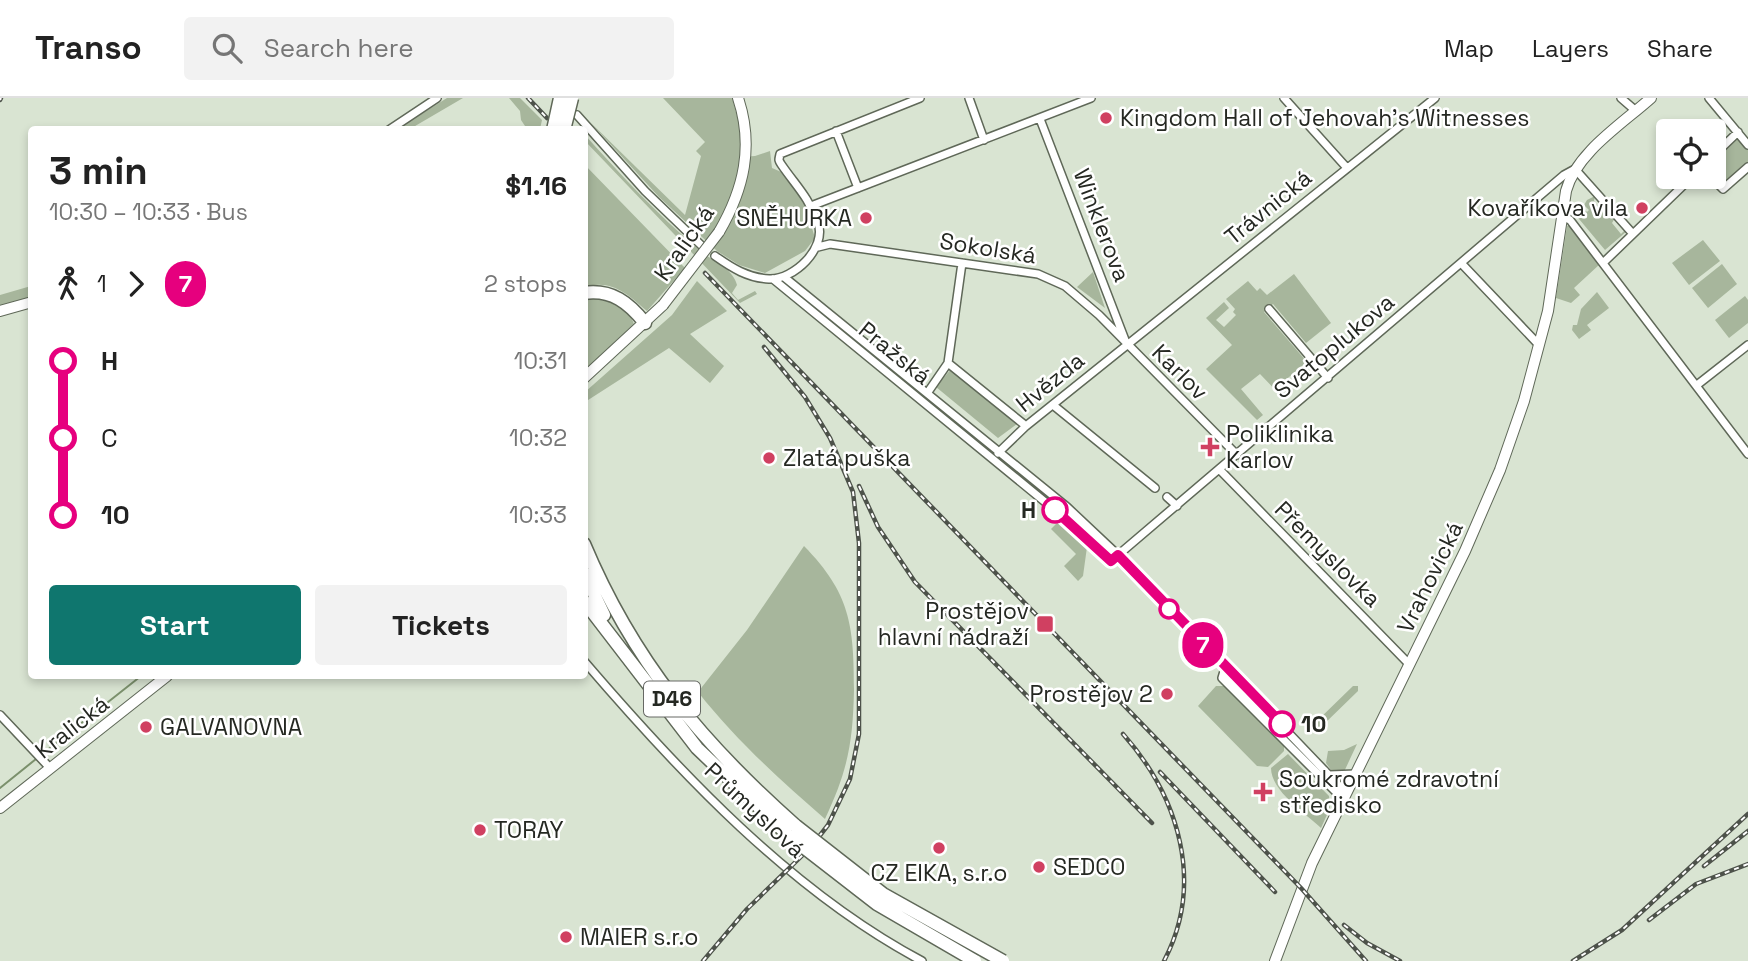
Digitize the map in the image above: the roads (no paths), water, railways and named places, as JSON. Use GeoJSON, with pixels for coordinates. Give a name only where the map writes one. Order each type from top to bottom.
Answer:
{"type":"FeatureCollection","features":[{"type":"Feature","properties":{"kind":"highway"},"geometry":{"type":"LineString","coordinates":[[553,126],[559,98]]}},
{"type":"Feature","properties":{"kind":"highway"},"geometry":{"type":"LineString","coordinates":[[565,126],[572,98]]}},
{"type":"Feature","properties":{"kind":"highway"},"geometry":{"type":"LineString","coordinates":[[588,293],[604,293],[617,297],[628,304],[645,323]]}},
{"type":"Feature","properties":{"kind":"highway","name":"D46"},"geometry":{"type":"LineString","coordinates":[[588,553],[611,604],[664,690],[704,739],[792,831],[883,894],[1003,961]]}},
{"type":"Feature","properties":{"kind":"highway","name":"D46"},"geometry":{"type":"LineString","coordinates":[[588,581],[629,658],[697,748],[877,904],[975,961]]}},
{"type":"Feature","properties":{"kind":"highway"},"geometry":{"type":"LineString","coordinates":[[588,606],[629,658]]}},
{"type":"Feature","properties":{"kind":"street"},"geometry":{"type":"LineString","coordinates":[[395,126],[436,98]]}},
{"type":"Feature","properties":{"kind":"street","name":"Kralická"},"geometry":{"type":"LineString","coordinates":[[588,374],[663,305],[719,232],[736,200],[744,172],[746,136],[738,98]]}},
{"type":"Feature","properties":{"kind":"street"},"geometry":{"type":"LineString","coordinates":[[715,256],[747,275],[773,279],[783,277],[818,247],[821,235],[799,183],[779,161],[784,151],[920,98]]}},
{"type":"Feature","properties":{"kind":"street"},"geometry":{"type":"LineString","coordinates":[[968,98],[984,139]]}},
{"type":"Feature","properties":{"kind":"street"},"geometry":{"type":"LineString","coordinates":[[811,206],[1091,98]]}},
{"type":"Feature","properties":{"kind":"street"},"geometry":{"type":"LineString","coordinates":[[1284,98],[1347,168]]}},
{"type":"Feature","properties":{"kind":"street","name":"Trávnická"},"geometry":{"type":"LineString","coordinates":[[1127,346],[1435,98]]}},
{"type":"Feature","properties":{"kind":"street"},"geometry":{"type":"LineString","coordinates":[[1621,98],[1636,111]]}},
{"type":"Feature","properties":{"kind":"street","name":"Svatoplukova"},"geometry":{"type":"LineString","coordinates":[[1114,558],[1575,169],[1651,98]]}},
{"type":"Feature","properties":{"kind":"street"},"geometry":{"type":"LineString","coordinates":[[1709,98],[1748,145]]}},
{"type":"Feature","properties":{"kind":"street"},"geometry":{"type":"LineString","coordinates":[[577,115],[587,126]]}},
{"type":"Feature","properties":{"kind":"street","name":"Winklerova"},"geometry":{"type":"LineString","coordinates":[[1040,119],[1127,346]]}},
{"type":"Feature","properties":{"kind":"street"},"geometry":{"type":"LineString","coordinates":[[588,127],[645,191],[702,246]]}},
{"type":"Feature","properties":{"kind":"street"},"geometry":{"type":"LineString","coordinates":[[836,131],[858,188]]}},
{"type":"Feature","properties":{"kind":"street"},"geometry":{"type":"LineString","coordinates":[[1726,144],[1738,132]]}},
{"type":"Feature","properties":{"kind":"street"},"geometry":{"type":"LineString","coordinates":[[1726,185],[1748,167]]}},
{"type":"Feature","properties":{"kind":"street"},"geometry":{"type":"LineString","coordinates":[[1575,169],[1633,234]]}},
{"type":"Feature","properties":{"kind":"street","name":"Svatoplukova"},"geometry":{"type":"LineString","coordinates":[[1566,191],[1575,169]]}},
{"type":"Feature","properties":{"kind":"street"},"geometry":{"type":"LineString","coordinates":[[1604,262],[1680,189]]}},
{"type":"Feature","properties":{"kind":"street"},"geometry":{"type":"LineString","coordinates":[[1544,193],[1566,191]]}},
{"type":"Feature","properties":{"kind":"street","name":"Vrahovická"},"geometry":{"type":"LineString","coordinates":[[1275,961],[1303,883],[1488,501],[1518,419],[1539,345],[1555,273],[1566,191]]}},
{"type":"Feature","properties":{"kind":"street"},"geometry":{"type":"LineString","coordinates":[[1562,216],[1570,220],[1604,262],[1748,454]]}},
{"type":"Feature","properties":{"kind":"street","name":"Sokolská"},"geometry":{"type":"LineString","coordinates":[[818,247],[830,244],[1038,274],[1053,279],[1082,300],[1127,346]]}},
{"type":"Feature","properties":{"kind":"street"},"geometry":{"type":"LineString","coordinates":[[928,392],[948,363],[962,263]]}},
{"type":"Feature","properties":{"kind":"street"},"geometry":{"type":"LineString","coordinates":[[1461,264],[1539,345]]}},
{"type":"Feature","properties":{"kind":"street","name":"Pražská"},"geometry":{"type":"LineString","coordinates":[[783,277],[928,392],[1066,507],[1114,558]]}},
{"type":"Feature","properties":{"kind":"street","name":"Pražská"},"geometry":{"type":"LineString","coordinates":[[773,279],[1114,558]]}},
{"type":"Feature","properties":{"kind":"street"},"geometry":{"type":"LineString","coordinates":[[0,311],[28,303]]}},
{"type":"Feature","properties":{"kind":"street"},"geometry":{"type":"LineString","coordinates":[[1269,309],[1328,378]]}},
{"type":"Feature","properties":{"kind":"street"},"geometry":{"type":"LineString","coordinates":[[1697,385],[1748,345]]}},
{"type":"Feature","properties":{"kind":"street","name":"Hvězda"},"geometry":{"type":"LineString","coordinates":[[991,457],[1127,346]]}},
{"type":"Feature","properties":{"kind":"street","name":"Karlov"},"geometry":{"type":"LineString","coordinates":[[1127,346],[1237,455]]}},
{"type":"Feature","properties":{"kind":"street"},"geometry":{"type":"LineString","coordinates":[[948,363],[1026,426]]}},
{"type":"Feature","properties":{"kind":"street"},"geometry":{"type":"LineString","coordinates":[[1053,405],[1155,488]]}},
{"type":"Feature","properties":{"kind":"street"},"geometry":{"type":"LineString","coordinates":[[991,457],[1020,468]]}},
{"type":"Feature","properties":{"kind":"street","name":"Přemyslovka"},"geometry":{"type":"LineString","coordinates":[[1219,470],[1409,664]]}},
{"type":"Feature","properties":{"kind":"street"},"geometry":{"type":"LineString","coordinates":[[1167,497],[1177,506]]}},
{"type":"Feature","properties":{"kind":"street"},"geometry":{"type":"LineString","coordinates":[[1061,515],[1066,507]]}},
{"type":"Feature","properties":{"kind":"street"},"geometry":{"type":"LineString","coordinates":[[1114,558],[1329,775],[1345,796]]}},
{"type":"Feature","properties":{"kind":"street","name":"Průmyslová"},"geometry":{"type":"LineString","coordinates":[[588,666],[693,778],[769,853],[853,919],[922,961]]}},
{"type":"Feature","properties":{"kind":"street"},"geometry":{"type":"LineString","coordinates":[[1225,668],[1222,678],[1345,796]]}},
{"type":"Feature","properties":{"kind":"street","name":"Kralická"},"geometry":{"type":"LineString","coordinates":[[0,808],[47,765],[163,679]]}},
{"type":"Feature","properties":{"kind":"street"},"geometry":{"type":"LineString","coordinates":[[0,715],[47,765]]}},
{"type":"Feature","properties":{"kind":"street"},"geometry":{"type":"LineString","coordinates":[[1329,775],[1356,774]]}},
{"type":"Feature","properties":{"kind":"waterway"},"geometry":{"type":"LineString","coordinates":[[41,755],[137,679]]}},
{"type":"Feature","properties":{"kind":"waterway"},"geometry":{"type":"LineString","coordinates":[[0,788],[36,759]]}},
{"type":"Feature","properties":{"kind":"railway"},"geometry":{"type":"LineString","coordinates":[[528,98],[547,118]]}},
{"type":"Feature","properties":{"kind":"railway"},"geometry":{"type":"LineString","coordinates":[[705,273],[1301,888],[1366,961]]}},
{"type":"Feature","properties":{"kind":"railway"},"geometry":{"type":"LineString","coordinates":[[703,961],[747,909],[811,847],[828,825],[850,779],[859,734],[859,543],[853,492],[830,438],[805,397],[764,347]]}},
{"type":"Feature","properties":{"kind":"railway"},"geometry":{"type":"LineString","coordinates":[[859,486],[878,527],[915,582],[1152,823]]}},
{"type":"Feature","properties":{"kind":"railway"},"geometry":{"type":"LineString","coordinates":[[1123,734],[1159,785],[1180,842],[1184,872],[1183,901],[1176,931],[1164,961]]}},
{"type":"Feature","properties":{"kind":"railway"},"geometry":{"type":"LineString","coordinates":[[1160,772],[1275,892]]}},
{"type":"Feature","properties":{"kind":"railway"},"geometry":{"type":"LineString","coordinates":[[1573,961],[1622,930],[1748,814]]}},
{"type":"Feature","properties":{"kind":"railway"},"geometry":{"type":"LineString","coordinates":[[1704,866],[1748,831]]}},
{"type":"Feature","properties":{"kind":"railway"},"geometry":{"type":"LineString","coordinates":[[1649,920],[1696,884],[1748,864]]}},
{"type":"Feature","properties":{"kind":"railway"},"geometry":{"type":"LineString","coordinates":[[1344,925],[1367,943],[1400,961]]}},
{"type":"Feature","properties":{"kind":"place","name":"Kingdom Hall of Jehovah's Witnesses"},"geometry":{"type":"Point","coordinates":[1106,118]}},
{"type":"Feature","properties":{"kind":"place","name":"Kovaříkova vila"},"geometry":{"type":"Point","coordinates":[1642,208]}},
{"type":"Feature","properties":{"kind":"place","name":"SNĚHURKA"},"geometry":{"type":"Point","coordinates":[866,218]}},
{"type":"Feature","properties":{"kind":"place","name":"Poliklinika Karlov"},"geometry":{"type":"Point","coordinates":[1210,447]}},
{"type":"Feature","properties":{"kind":"place","name":"Zlatá puška"},"geometry":{"type":"Point","coordinates":[769,458]}},
{"type":"Feature","properties":{"kind":"place","name":"H"},"geometry":{"type":"Point","coordinates":[1055,510]}},
{"type":"Feature","properties":{"kind":"place","name":"Prostějov hlavní nádraží"},"geometry":{"type":"Point","coordinates":[1045,624]}},
{"type":"Feature","properties":{"kind":"place","name":"Prostějov 2"},"geometry":{"type":"Point","coordinates":[1167,694]}},
{"type":"Feature","properties":{"kind":"place","name":"10"},"geometry":{"type":"Point","coordinates":[1282,724]}},
{"type":"Feature","properties":{"kind":"place","name":"GALVANOVNA"},"geometry":{"type":"Point","coordinates":[146,727]}},
{"type":"Feature","properties":{"kind":"place","name":"Soukromé zdravotní středisko"},"geometry":{"type":"Point","coordinates":[1263,792]}},
{"type":"Feature","properties":{"kind":"place","name":"TORAY"},"geometry":{"type":"Point","coordinates":[480,830]}},
{"type":"Feature","properties":{"kind":"place","name":"CZ EIKA, s.r.o"},"geometry":{"type":"Point","coordinates":[939,848]}},
{"type":"Feature","properties":{"kind":"place","name":"SEDCO"},"geometry":{"type":"Point","coordinates":[1039,867]}},
{"type":"Feature","properties":{"kind":"place","name":"MAIER s.r.o"},"geometry":{"type":"Point","coordinates":[566,937]}}]}
